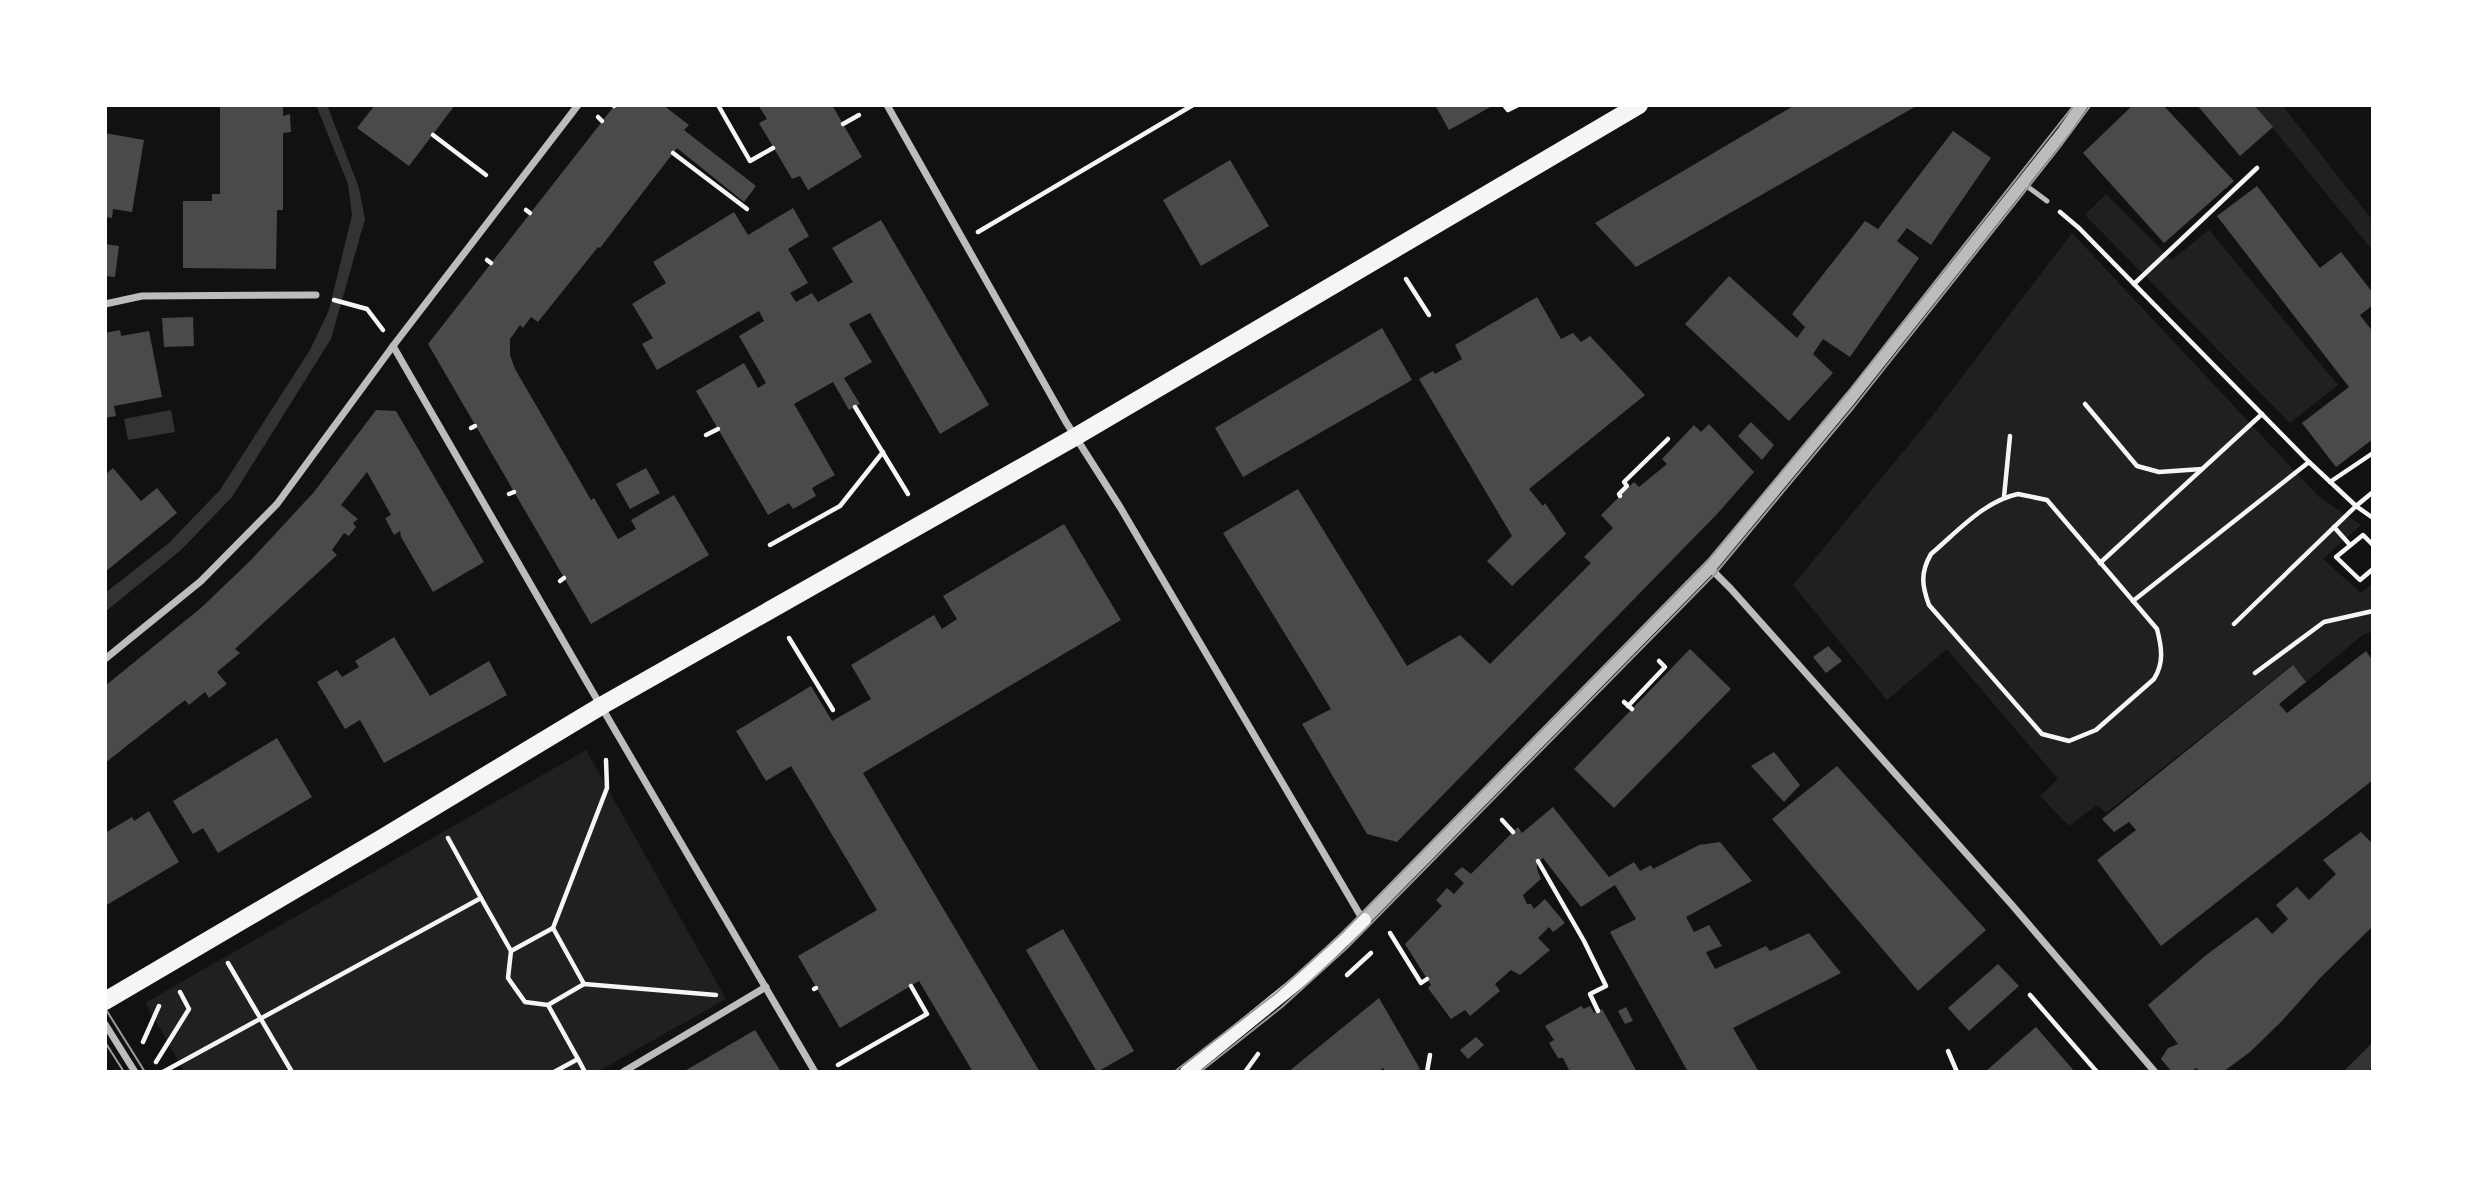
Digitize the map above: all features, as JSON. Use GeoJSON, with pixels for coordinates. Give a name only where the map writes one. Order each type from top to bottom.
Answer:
{"type":"FeatureCollection","features":[{"type":"Feature","properties":{"kind":"main road"},"geometry":{"type":"LineString","coordinates":[[105,1001],[601,706],[1075,437],[1639,105]]}},
{"type":"Feature","properties":{"kind":"main road"},"geometry":{"type":"LineString","coordinates":[[1187,1072],[1293,987],[1364,920]]}},
{"type":"Feature","properties":{"kind":"street"},"geometry":{"type":"LineString","coordinates":[[105,659],[201,581],[277,504],[393,346],[578,105]]}},
{"type":"Feature","properties":{"kind":"street"},"geometry":{"type":"LineString","coordinates":[[887,105],[1075,437],[1127,519],[1364,920],[1710,568],[1848,402],[2082,105]]}},
{"type":"Feature","properties":{"kind":"street"},"geometry":{"type":"LineString","coordinates":[[105,304],[142,296],[316,295]]}},
{"type":"Feature","properties":{"kind":"street"},"geometry":{"type":"LineString","coordinates":[[393,346],[815,1072]]}},
{"type":"Feature","properties":{"kind":"street"},"geometry":{"type":"LineString","coordinates":[[1710,568],[2011,905],[2155,1072]]}},
{"type":"Feature","properties":{"kind":"street"},"geometry":{"type":"LineString","coordinates":[[624,1072],[766,987]]}},
{"type":"Feature","properties":{"kind":"street"},"geometry":{"type":"LineString","coordinates":[[105,1024],[135,1072]]}},
{"type":"Feature","properties":{"kind":"lane"},"geometry":{"type":"LineString","coordinates":[[2022,182],[2047,201]]}},
{"type":"Feature","properties":{"kind":"path"},"geometry":{"type":"LineString","coordinates":[[718,105],[750,161],[773,148]]}},
{"type":"Feature","properties":{"kind":"path"},"geometry":{"type":"LineString","coordinates":[[964,240],[1193,105]]}},
{"type":"Feature","properties":{"kind":"path"},"geometry":{"type":"LineString","coordinates":[[1504,105],[1508,110],[1518,105]]}},
{"type":"Feature","properties":{"kind":"path"},"geometry":{"type":"LineString","coordinates":[[843,124],[859,115]]}},
{"type":"Feature","properties":{"kind":"path"},"geometry":{"type":"LineString","coordinates":[[433,135],[486,175]]}},
{"type":"Feature","properties":{"kind":"path"},"geometry":{"type":"LineString","coordinates":[[673,153],[747,209]]}},
{"type":"Feature","properties":{"kind":"path"},"geometry":{"type":"LineString","coordinates":[[2134,284],[2257,167]]}},
{"type":"Feature","properties":{"kind":"path"},"geometry":{"type":"LineString","coordinates":[[2047,201],[2079,228],[2309,462],[2356,506],[2373,517]]}},
{"type":"Feature","properties":{"kind":"path"},"geometry":{"type":"LineString","coordinates":[[1406,279],[1429,315]]}},
{"type":"Feature","properties":{"kind":"path"},"geometry":{"type":"LineString","coordinates":[[316,295],[365,309]]}},
{"type":"Feature","properties":{"kind":"path"},"geometry":{"type":"LineString","coordinates":[[2085,404],[2137,466],[2159,472],[2203,469]]}},
{"type":"Feature","properties":{"kind":"path"},"geometry":{"type":"LineString","coordinates":[[855,407],[908,494]]}},
{"type":"Feature","properties":{"kind":"path"},"geometry":{"type":"LineString","coordinates":[[2100,563],[2262,414]]}},
{"type":"Feature","properties":{"kind":"path"},"geometry":{"type":"LineString","coordinates":[[706,435],[718,429]]}},
{"type":"Feature","properties":{"kind":"path"},"geometry":{"type":"LineString","coordinates":[[2004,497],[2010,436]]}},
{"type":"Feature","properties":{"kind":"path"},"geometry":{"type":"LineString","coordinates":[[1620,496],[1627,485],[1624,482],[1668,439]]}},
{"type":"Feature","properties":{"kind":"path"},"geometry":{"type":"LineString","coordinates":[[770,545],[840,506],[883,452]]}},
{"type":"Feature","properties":{"kind":"path"},"geometry":{"type":"LineString","coordinates":[[2330,482],[2373,453]]}},
{"type":"Feature","properties":{"kind":"path"},"geometry":{"type":"LineString","coordinates":[[2133,601],[2309,462]]}},
{"type":"Feature","properties":{"kind":"path"},"geometry":{"type":"LineString","coordinates":[[2234,624],[2373,492]]}},
{"type":"Feature","properties":{"kind":"path"},"geometry":{"type":"LineString","coordinates":[[2018,494],[2047,500],[2100,563],[2157,629],[2162,647],[2160,670],[2154,680],[2096,730],[2069,741],[2042,734],[1929,605],[1923,588],[1925,565],[1931,554],[1990,504],[2018,494]]}},
{"type":"Feature","properties":{"kind":"path"},"geometry":{"type":"LineString","coordinates":[[2334,527],[2350,545]]}},
{"type":"Feature","properties":{"kind":"path"},"geometry":{"type":"LineString","coordinates":[[2373,545],[2363,535],[2336,557],[2360,580],[2373,569]]}},
{"type":"Feature","properties":{"kind":"path"},"geometry":{"type":"LineString","coordinates":[[2255,673],[2324,622],[2373,611]]}},
{"type":"Feature","properties":{"kind":"path"},"geometry":{"type":"LineString","coordinates":[[789,638],[833,710]]}},
{"type":"Feature","properties":{"kind":"path"},"geometry":{"type":"LineString","coordinates":[[1628,705],[1665,667],[1659,661]]}},
{"type":"Feature","properties":{"kind":"path"},"geometry":{"type":"LineString","coordinates":[[511,951],[553,928],[607,788],[606,761]]}},
{"type":"Feature","properties":{"kind":"path"},"geometry":{"type":"LineString","coordinates":[[1502,820],[1513,832]]}},
{"type":"Feature","properties":{"kind":"path"},"geometry":{"type":"LineString","coordinates":[[448,838],[511,951],[508,978],[525,1002],[548,1005],[584,984],[718,995]]}},
{"type":"Feature","properties":{"kind":"path"},"geometry":{"type":"LineString","coordinates":[[1538,862],[1584,941],[1606,986],[1590,994],[1598,1011]]}},
{"type":"Feature","properties":{"kind":"path"},"geometry":{"type":"LineString","coordinates":[[163,1072],[481,898]]}},
{"type":"Feature","properties":{"kind":"path"},"geometry":{"type":"LineString","coordinates":[[553,928],[584,984]]}},
{"type":"Feature","properties":{"kind":"path"},"geometry":{"type":"LineString","coordinates":[[1390,933],[1421,983],[1427,979]]}},
{"type":"Feature","properties":{"kind":"path"},"geometry":{"type":"LineString","coordinates":[[1347,975],[1371,953]]}},
{"type":"Feature","properties":{"kind":"path"},"geometry":{"type":"LineString","coordinates":[[228,964],[292,1072]]}},
{"type":"Feature","properties":{"kind":"path"},"geometry":{"type":"LineString","coordinates":[[838,1065],[927,1014],[911,986]]}},
{"type":"Feature","properties":{"kind":"path"},"geometry":{"type":"LineString","coordinates":[[156,1062],[188,1009],[180,992]]}},
{"type":"Feature","properties":{"kind":"path"},"geometry":{"type":"LineString","coordinates":[[2030,995],[2097,1072]]}},
{"type":"Feature","properties":{"kind":"path"},"geometry":{"type":"LineString","coordinates":[[548,1005],[585,1072]]}},
{"type":"Feature","properties":{"kind":"path"},"geometry":{"type":"LineString","coordinates":[[143,1042],[159,1006]]}},
{"type":"Feature","properties":{"kind":"path"},"geometry":{"type":"LineString","coordinates":[[1948,1051],[1957,1072]]}},
{"type":"Feature","properties":{"kind":"path"},"geometry":{"type":"LineString","coordinates":[[1245,1072],[1258,1054]]}},
{"type":"Feature","properties":{"kind":"path"},"geometry":{"type":"LineString","coordinates":[[1427,1072],[1430,1055]]}},
{"type":"Feature","properties":{"kind":"path"},"geometry":{"type":"LineString","coordinates":[[554,1072],[578,1059]]}},
{"type":"Feature","properties":{"kind":"shaded area"},"geometry":{"type":"Polygon","coordinates":[[[316,105],[327,105],[359,188],[365,219],[331,339],[232,497],[181,550],[105,612],[105,593],[169,543],[220,490],[310,350],[329,310],[352,215],[348,184],[316,105]]]}},
{"type":"Feature","properties":{"kind":"shaded area"},"geometry":{"type":"Polygon","coordinates":[[[2254,105],[2282,105],[2373,221],[2373,251],[2254,105]]]}},
{"type":"Feature","properties":{"kind":"shaded area"},"geometry":{"type":"Polygon","coordinates":[[[2106,194],[2172,260],[2209,230],[2338,385],[2290,423],[2085,215],[2106,194]]]}},
{"type":"Feature","properties":{"kind":"shaded area"},"geometry":{"type":"Polygon","coordinates":[[[2072,233],[2319,497],[2361,525],[2323,559],[2361,593],[2373,583],[2373,632],[2364,634],[2306,682],[2292,665],[2106,813],[2097,805],[2069,826],[2040,796],[2058,779],[1947,649],[1887,700],[1793,585],[1922,429],[2072,233]]]}},
{"type":"Feature","properties":{"kind":"shaded area"},"geometry":{"type":"Polygon","coordinates":[[[171,410],[175,432],[128,440],[124,419],[171,410]]]}},
{"type":"Feature","properties":{"kind":"shaded area"},"geometry":{"type":"Polygon","coordinates":[[[586,750],[726,999],[597,1072],[185,1072],[145,1003],[586,750]]]}},
{"type":"Feature","properties":{"kind":"shaded area"},"geometry":{"type":"Polygon","coordinates":[[[2373,1042],[2373,1066],[2367,1072],[2343,1072],[2373,1042]]]}},
{"type":"Feature","properties":{"kind":"building"},"geometry":{"type":"Polygon","coordinates":[[[220,105],[283,105],[283,116],[290,114],[291,132],[283,133],[283,210],[277,210],[276,269],[183,268],[183,201],[212,201],[212,194],[220,194],[220,105]]]}},
{"type":"Feature","properties":{"kind":"building"},"geometry":{"type":"Polygon","coordinates":[[[375,105],[455,105],[409,166],[357,128],[375,105]]]}},
{"type":"Feature","properties":{"kind":"building"},"geometry":{"type":"Polygon","coordinates":[[[615,105],[663,105],[689,125],[684,130],[756,186],[744,202],[677,148],[600,248],[598,247],[538,322],[531,317],[523,328],[520,325],[510,339],[510,355],[515,369],[591,500],[594,498],[618,539],[636,529],[631,520],[674,495],[709,555],[591,624],[428,344],[615,105]]]}},
{"type":"Feature","properties":{"kind":"building"},"geometry":{"type":"Polygon","coordinates":[[[758,105],[832,105],[862,157],[808,190],[800,176],[792,179],[759,123],[767,119],[758,105]]]}},
{"type":"Feature","properties":{"kind":"building"},"geometry":{"type":"Polygon","coordinates":[[[1435,105],[1494,105],[1449,130],[1435,105]]]}},
{"type":"Feature","properties":{"kind":"building"},"geometry":{"type":"Polygon","coordinates":[[[1795,105],[1918,105],[1636,267],[1595,223],[1795,105]]]}},
{"type":"Feature","properties":{"kind":"building"},"geometry":{"type":"Polygon","coordinates":[[[2133,105],[2163,105],[2234,181],[2164,243],[2083,153],[2133,105]]]}},
{"type":"Feature","properties":{"kind":"building"},"geometry":{"type":"Polygon","coordinates":[[[2197,105],[2254,105],[2273,127],[2240,156],[2197,105]]]}},
{"type":"Feature","properties":{"kind":"building"},"geometry":{"type":"Polygon","coordinates":[[[1953,131],[1991,158],[1931,245],[1907,228],[1897,241],[1919,258],[1850,357],[1823,339],[1813,354],[1833,373],[1789,421],[1685,324],[1729,276],[1797,338],[1805,327],[1792,314],[1865,221],[1878,229],[1953,131]]]}},
{"type":"Feature","properties":{"kind":"building"},"geometry":{"type":"Polygon","coordinates":[[[105,133],[144,140],[132,212],[113,209],[112,218],[105,217],[105,133]]]}},
{"type":"Feature","properties":{"kind":"building"},"geometry":{"type":"Polygon","coordinates":[[[1230,160],[1269,226],[1201,266],[1163,200],[1230,160]]]}},
{"type":"Feature","properties":{"kind":"building"},"geometry":{"type":"Polygon","coordinates":[[[2257,186],[2320,268],[2341,252],[2373,293],[2373,305],[2360,315],[2373,332],[2373,439],[2336,467],[2302,423],[2349,387],[2217,216],[2257,186]]]}},
{"type":"Feature","properties":{"kind":"building"},"geometry":{"type":"Polygon","coordinates":[[[793,208],[809,236],[788,249],[808,283],[790,293],[796,302],[812,293],[818,302],[853,282],[832,248],[881,220],[989,405],[940,434],[870,313],[849,324],[872,362],[844,378],[860,404],[849,410],[833,382],[794,404],[835,475],[812,488],[816,496],[793,509],[789,503],[768,515],[696,391],[744,363],[758,388],[766,383],[739,336],[764,321],[759,311],[657,370],[642,344],[653,338],[632,304],[666,283],[653,262],[734,212],[748,235],[793,208]]]}},
{"type":"Feature","properties":{"kind":"building"},"geometry":{"type":"Polygon","coordinates":[[[105,244],[119,246],[115,277],[105,276],[105,244]]]}},
{"type":"Feature","properties":{"kind":"building"},"geometry":{"type":"Polygon","coordinates":[[[1537,297],[1561,339],[1573,333],[1581,342],[1590,336],[1645,395],[1529,489],[1543,506],[1545,503],[1566,534],[1512,586],[1487,561],[1512,536],[1419,379],[1433,371],[1435,374],[1462,359],[1455,345],[1537,297]]]}},
{"type":"Feature","properties":{"kind":"building"},"geometry":{"type":"Polygon","coordinates":[[[193,317],[194,346],[164,347],[162,318],[193,317]]]}},
{"type":"Feature","properties":{"kind":"building"},"geometry":{"type":"Polygon","coordinates":[[[1382,328],[1412,380],[1243,477],[1215,428],[1382,328]]]}},
{"type":"Feature","properties":{"kind":"building"},"geometry":{"type":"Polygon","coordinates":[[[120,330],[121,336],[149,331],[162,397],[114,406],[116,416],[105,418],[105,333],[120,330]]]}},
{"type":"Feature","properties":{"kind":"building"},"geometry":{"type":"Polygon","coordinates":[[[376,410],[396,411],[484,562],[433,592],[400,531],[394,535],[385,518],[391,515],[367,472],[341,505],[358,519],[353,523],[356,527],[349,536],[344,533],[332,550],[337,555],[235,649],[240,653],[217,672],[227,684],[209,698],[205,692],[189,705],[185,700],[105,763],[105,686],[202,607],[251,560],[314,492],[376,410]]]}},
{"type":"Feature","properties":{"kind":"building"},"geometry":{"type":"Polygon","coordinates":[[[1751,422],[1774,445],[1762,460],[1738,436],[1751,422]]]}},
{"type":"Feature","properties":{"kind":"building"},"geometry":{"type":"Polygon","coordinates":[[[1709,424],[1754,472],[1718,513],[1397,842],[1367,834],[1302,724],[1331,709],[1223,533],[1298,489],[1407,666],[1460,635],[1490,664],[1591,563],[1584,557],[1613,528],[1601,515],[1634,482],[1639,487],[1667,464],[1662,459],[1694,425],[1701,432],[1709,424]]]}},
{"type":"Feature","properties":{"kind":"building"},"geometry":{"type":"Polygon","coordinates":[[[113,468],[141,501],[157,488],[177,513],[105,572],[105,475],[113,468]]]}},
{"type":"Feature","properties":{"kind":"building"},"geometry":{"type":"Polygon","coordinates":[[[646,468],[660,493],[630,509],[616,484],[646,468]]]}},
{"type":"Feature","properties":{"kind":"building"},"geometry":{"type":"Polygon","coordinates":[[[1064,524],[1121,620],[863,773],[1040,1072],[973,1072],[919,981],[840,1028],[798,956],[877,910],[791,766],[766,781],[736,731],[811,686],[832,721],[871,699],[851,665],[934,615],[942,629],[957,619],[943,596],[1064,524]]]}},
{"type":"Feature","properties":{"kind":"building"},"geometry":{"type":"Polygon","coordinates":[[[394,637],[430,696],[489,661],[507,695],[384,763],[360,720],[345,729],[317,682],[337,670],[342,677],[359,667],[355,661],[394,637]]]}},
{"type":"Feature","properties":{"kind":"building"},"geometry":{"type":"Polygon","coordinates":[[[1828,646],[1842,661],[1826,673],[1813,657],[1828,646]]]}},
{"type":"Feature","properties":{"kind":"building"},"geometry":{"type":"Polygon","coordinates":[[[1690,649],[1731,689],[1614,808],[1574,769],[1690,649]]]}},
{"type":"Feature","properties":{"kind":"building"},"geometry":{"type":"Polygon","coordinates":[[[2366,651],[2373,661],[2373,780],[2161,946],[2097,860],[2136,830],[2129,822],[2114,832],[2102,819],[2293,665],[2306,682],[2279,704],[2287,713],[2366,651]]]}},
{"type":"Feature","properties":{"kind":"building"},"geometry":{"type":"Polygon","coordinates":[[[277,738],[312,797],[218,853],[203,828],[193,834],[173,801],[277,738]]]}},
{"type":"Feature","properties":{"kind":"building"},"geometry":{"type":"Polygon","coordinates":[[[1774,752],[1800,785],[1784,802],[1751,766],[1774,752]]]}},
{"type":"Feature","properties":{"kind":"building"},"geometry":{"type":"Polygon","coordinates":[[[1837,766],[1986,930],[1918,991],[1772,819],[1837,766]]]}},
{"type":"Feature","properties":{"kind":"building"},"geometry":{"type":"Polygon","coordinates":[[[1553,807],[1609,877],[1634,862],[1640,871],[1651,865],[1653,869],[1699,845],[1720,842],[1752,881],[1686,917],[1694,932],[1709,925],[1722,946],[1706,952],[1715,969],[1766,946],[1770,951],[1809,933],[1841,973],[1733,1028],[1759,1072],[1688,1072],[1610,932],[1636,919],[1615,885],[1581,907],[1543,858],[1537,863],[1541,879],[1523,895],[1527,904],[1531,904],[1534,909],[1545,899],[1565,923],[1553,932],[1549,927],[1538,938],[1550,950],[1520,975],[1511,970],[1495,984],[1500,991],[1470,1016],[1465,1010],[1451,1019],[1428,988],[1431,985],[1405,944],[1442,906],[1436,900],[1447,888],[1454,894],[1464,883],[1454,874],[1462,867],[1471,874],[1518,827],[1522,833],[1553,807]]]}},
{"type":"Feature","properties":{"kind":"building"},"geometry":{"type":"Polygon","coordinates":[[[149,811],[179,862],[105,906],[105,833],[132,817],[134,821],[149,811]]]}},
{"type":"Feature","properties":{"kind":"building"},"geometry":{"type":"Polygon","coordinates":[[[2361,832],[2373,844],[2373,926],[2321,977],[2281,1022],[2250,1052],[2223,1072],[2200,1072],[2196,1068],[2191,1072],[2172,1072],[2161,1059],[2168,1048],[2178,1044],[2148,1005],[2205,956],[2257,917],[2272,934],[2288,919],[2276,905],[2297,887],[2309,900],[2336,874],[2323,860],[2361,832]]]}},
{"type":"Feature","properties":{"kind":"building"},"geometry":{"type":"Polygon","coordinates":[[[1063,929],[1134,1051],[1097,1072],[1026,950],[1063,929]]]}},
{"type":"Feature","properties":{"kind":"building"},"geometry":{"type":"Polygon","coordinates":[[[1998,964],[2019,986],[1969,1031],[1948,1008],[1998,964]]]}},
{"type":"Feature","properties":{"kind":"building"},"geometry":{"type":"Polygon","coordinates":[[[1379,998],[1420,1069],[1413,1072],[1386,1072],[1383,1068],[1378,1072],[1288,1072],[1379,998]]]}},
{"type":"Feature","properties":{"kind":"building"},"geometry":{"type":"Polygon","coordinates":[[[1581,1006],[1584,1009],[1590,1006],[1594,1013],[1602,1009],[1637,1072],[1570,1072],[1563,1058],[1558,1058],[1549,1043],[1554,1040],[1545,1026],[1581,1006]]]}},
{"type":"Feature","properties":{"kind":"building"},"geometry":{"type":"Polygon","coordinates":[[[1626,1007],[1633,1021],[1625,1024],[1618,1011],[1626,1007]]]}},
{"type":"Feature","properties":{"kind":"building"},"geometry":{"type":"Polygon","coordinates":[[[2036,1027],[2075,1072],[1985,1072],[2021,1040],[2036,1027]]]}},
{"type":"Feature","properties":{"kind":"building"},"geometry":{"type":"Polygon","coordinates":[[[755,1030],[781,1072],[683,1072],[755,1030]]]}},
{"type":"Feature","properties":{"kind":"building"},"geometry":{"type":"Polygon","coordinates":[[[1476,1037],[1484,1045],[1468,1059],[1460,1050],[1476,1037]]]}},
{"type":"Feature","properties":{"kind":"tram line"},"geometry":{"type":"LineString","coordinates":[[1174,1072],[1276,993],[1341,934],[1709,559],[1848,392],[2074,105]]}},
{"type":"Feature","properties":{"kind":"tram line"},"geometry":{"type":"LineString","coordinates":[[1200,1072],[1282,1007],[1347,948],[1715,574],[1854,407],[2091,105]]}},
{"type":"Feature","properties":{"kind":"tram line"},"geometry":{"type":"LineString","coordinates":[[105,1008],[145,1072]]}},
{"type":"Feature","properties":{"kind":"tram line"},"geometry":{"type":"LineString","coordinates":[[105,1042],[124,1072]]}}]}
